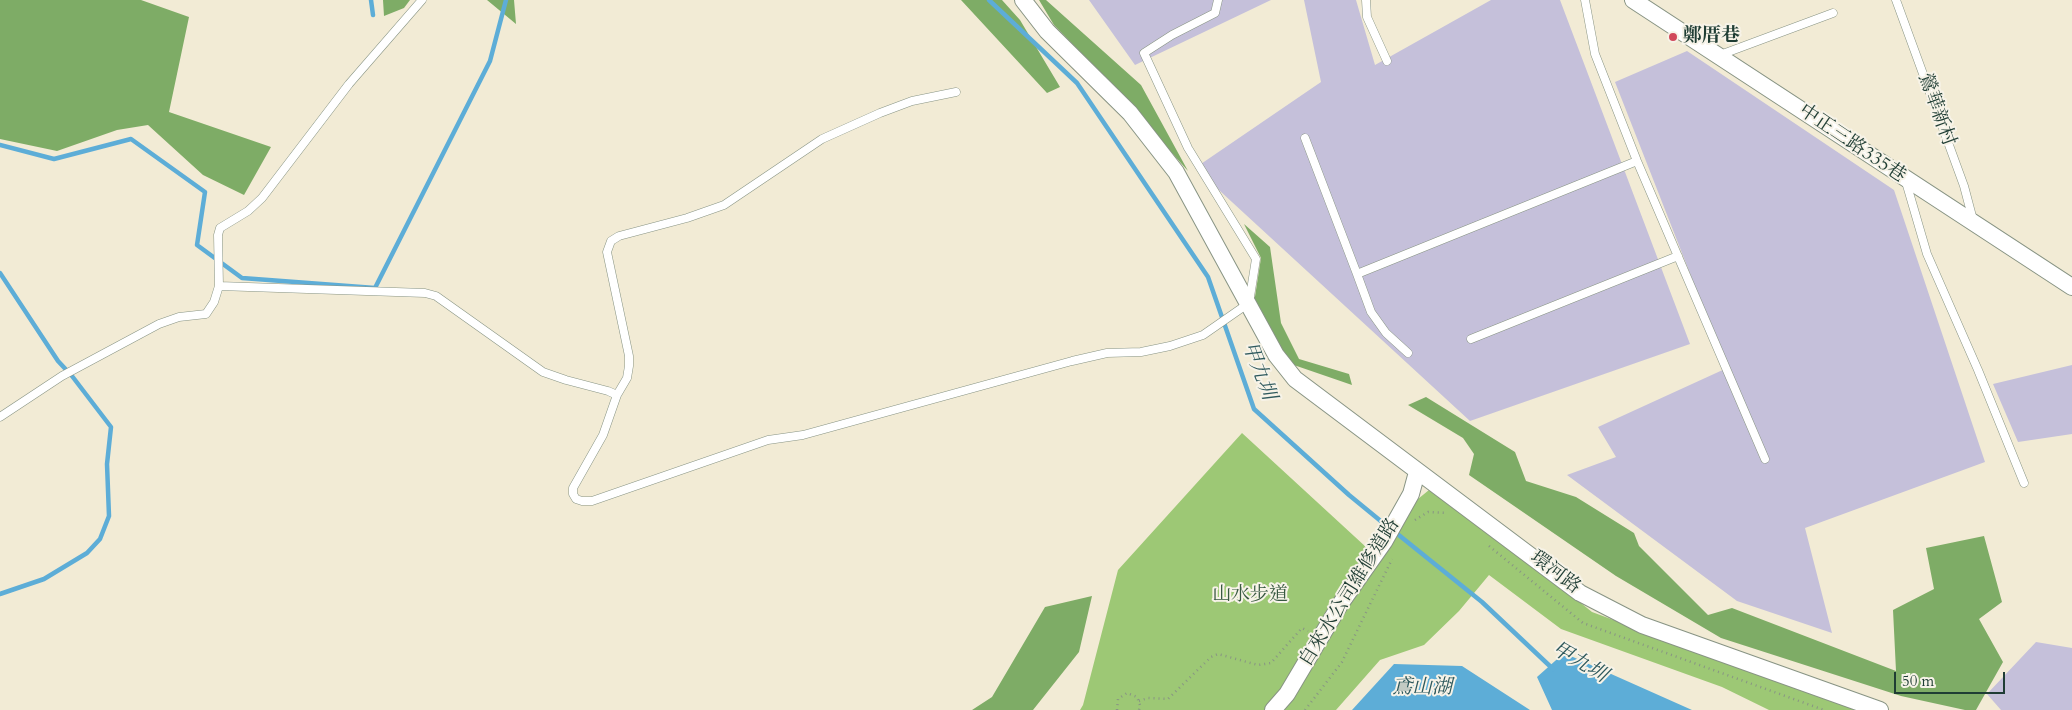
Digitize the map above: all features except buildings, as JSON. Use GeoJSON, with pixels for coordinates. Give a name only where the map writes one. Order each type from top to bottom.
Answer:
{"type":"FeatureCollection","features":[{"type":"Feature","properties":{"kind":"street","name":"環河路"},"geometry":{"type":"LineString","coordinates":[[1023,0],[1047,31],[1130,113],[1176,172],[1276,355],[1295,378],[1417,472],[1510,539],[1580,593],[1642,625],[1880,710]]}},
{"type":"Feature","properties":{"kind":"street","name":"中正三路335巷"},"geometry":{"type":"LineString","coordinates":[[1633,0],[2072,287]]}},
{"type":"Feature","properties":{"kind":"street","name":"自來水公司維修道路"},"geometry":{"type":"LineString","coordinates":[[1273,710],[1287,694],[1341,603],[1384,542],[1411,494],[1417,472]]}},
{"type":"Feature","properties":{"kind":"lane"},"geometry":{"type":"LineString","coordinates":[[0,418],[63,375],[159,324],[179,317],[206,314],[214,302],[219,286],[218,235],[220,228],[248,211],[262,198],[349,84],[422,0]]}},
{"type":"Feature","properties":{"kind":"lane"},"geometry":{"type":"LineString","coordinates":[[956,92],[912,101],[822,139],[724,205],[687,218],[619,236],[611,242],[606,252],[629,356],[626,378],[602,435],[573,488],[573,494],[576,499],[592,501],[768,440],[803,435],[1072,360],[1107,353],[1140,352],[1170,346],[1203,334],[1249,304],[1256,259],[1188,148],[1144,53],[1172,35],[1215,13],[1218,0]]}},
{"type":"Feature","properties":{"kind":"lane"},"geometry":{"type":"LineString","coordinates":[[1366,0],[1367,17],[1387,61]]}},
{"type":"Feature","properties":{"kind":"lane"},"geometry":{"type":"LineString","coordinates":[[1585,0],[1596,54],[1637,161],[1765,459]]}},
{"type":"Feature","properties":{"kind":"lane","name":"鶯華新村"},"geometry":{"type":"LineString","coordinates":[[1896,0],[1964,186],[1973,222]]}},
{"type":"Feature","properties":{"kind":"lane"},"geometry":{"type":"LineString","coordinates":[[1719,56],[1833,13]]}},
{"type":"Feature","properties":{"kind":"lane"},"geometry":{"type":"LineString","coordinates":[[1305,138],[1371,312],[1386,333],[1408,353]]}},
{"type":"Feature","properties":{"kind":"lane"},"geometry":{"type":"LineString","coordinates":[[1357,274],[1637,161]]}},
{"type":"Feature","properties":{"kind":"lane"},"geometry":{"type":"LineString","coordinates":[[1906,180],[1927,254],[1978,370],[2024,483]]}},
{"type":"Feature","properties":{"kind":"lane"},"geometry":{"type":"LineString","coordinates":[[1471,339],[1678,256]]}},
{"type":"Feature","properties":{"kind":"lane"},"geometry":{"type":"LineString","coordinates":[[219,286],[425,293],[436,296],[542,372],[608,390],[617,396]]}},
{"type":"Feature","properties":{"kind":"path"},"geometry":{"type":"LineString","coordinates":[[1305,710],[1342,662],[1392,559]]}},
{"type":"Feature","properties":{"kind":"path"},"geometry":{"type":"LineString","coordinates":[[1139,701],[1148,698],[1168,698],[1211,658],[1218,654],[1258,665],[1271,663],[1302,628],[1321,636]]}},
{"type":"Feature","properties":{"kind":"path"},"geometry":{"type":"LineString","coordinates":[[1117,710],[1116,703],[1123,694],[1134,695],[1139,701],[1139,710]]}},
{"type":"Feature","properties":{"kind":"shaded area"},"geometry":{"type":"Polygon","coordinates":[[[1089,0],[1271,0],[1135,65],[1089,0]]]}},
{"type":"Feature","properties":{"kind":"shaded area"},"geometry":{"type":"Polygon","coordinates":[[[1304,0],[1356,0],[1375,65],[1491,0],[1560,0],[1690,344],[1470,421],[1195,168],[1321,82],[1304,0]]]}},
{"type":"Feature","properties":{"kind":"shaded area"},"geometry":{"type":"Polygon","coordinates":[[[1687,51],[1894,190],[1985,462],[1805,528],[1832,633],[1737,601],[1567,475],[1616,457],[1598,427],[1727,368],[1615,82],[1687,51]]]}},
{"type":"Feature","properties":{"kind":"shaded area"},"geometry":{"type":"Polygon","coordinates":[[[2072,365],[2072,434],[2018,442],[1993,384],[2072,365]]]}},
{"type":"Feature","properties":{"kind":"shaded area"},"geometry":{"type":"Polygon","coordinates":[[[2036,642],[2072,648],[2072,710],[2001,710],[1987,694],[2036,642]]]}},
{"type":"Feature","properties":{"kind":"green space"},"geometry":{"type":"Polygon","coordinates":[[[0,0],[141,0],[189,17],[169,112],[271,147],[244,195],[203,175],[148,125],[117,130],[57,151],[0,139],[0,0]]]}},
{"type":"Feature","properties":{"kind":"green space"},"geometry":{"type":"Polygon","coordinates":[[[383,0],[410,0],[404,8],[384,16],[383,0]]]}},
{"type":"Feature","properties":{"kind":"green space"},"geometry":{"type":"Polygon","coordinates":[[[487,0],[514,0],[516,24],[487,0]]]}},
{"type":"Feature","properties":{"kind":"green space"},"geometry":{"type":"Polygon","coordinates":[[[961,0],[1002,0],[1020,20],[1060,87],[1047,93],[961,0]]]}},
{"type":"Feature","properties":{"kind":"green space"},"geometry":{"type":"Polygon","coordinates":[[[1039,0],[1046,0],[1141,85],[1188,171],[1107,80],[1054,25],[1039,0]]]}},
{"type":"Feature","properties":{"kind":"green space"},"geometry":{"type":"Polygon","coordinates":[[[1244,224],[1270,247],[1281,323],[1299,359],[1349,374],[1352,385],[1288,363],[1254,303],[1261,258],[1244,224]]]}},
{"type":"Feature","properties":{"kind":"green space"},"geometry":{"type":"Polygon","coordinates":[[[1426,397],[1515,452],[1526,481],[1576,497],[1634,533],[1639,546],[1708,615],[1732,608],[1896,671],[1893,610],[1934,589],[1926,548],[1984,536],[2002,602],[1979,619],[2003,662],[1976,710],[1965,710],[1901,696],[1721,638],[1616,576],[1469,475],[1474,454],[1463,438],[1408,405],[1426,397]]]}},
{"type":"Feature","properties":{"kind":"green space","name":"山水步道"},"geometry":{"type":"Polygon","coordinates":[[[1242,433],[1379,559],[1418,499],[1429,490],[1499,537],[1592,612],[1856,710],[1769,710],[1722,687],[1561,629],[1489,575],[1459,611],[1424,645],[1380,660],[1336,710],[1080,710],[1083,705],[1118,570],[1242,433]]]}},
{"type":"Feature","properties":{"kind":"green space"},"geometry":{"type":"Polygon","coordinates":[[[1092,596],[1079,652],[1033,710],[972,710],[992,697],[1045,607],[1092,596]]]}},
{"type":"Feature","properties":{"kind":"water"},"geometry":{"type":"Polygon","coordinates":[[[1564,653],[1692,710],[1552,710],[1537,677],[1564,653]]]}},
{"type":"Feature","properties":{"kind":"water","name":"鳶山湖"},"geometry":{"type":"Polygon","coordinates":[[[1394,664],[1462,666],[1530,710],[1352,710],[1394,664]]]}},
{"type":"Feature","properties":{"kind":"waterway"},"geometry":{"type":"LineString","coordinates":[[371,0],[373,15]]}},
{"type":"Feature","properties":{"kind":"waterway"},"geometry":{"type":"LineString","coordinates":[[0,145],[54,159],[131,139],[205,192],[197,245],[242,278],[375,288],[490,61],[506,0]]}},
{"type":"Feature","properties":{"kind":"waterway","name":"甲九圳"},"geometry":{"type":"LineString","coordinates":[[989,0],[1077,83],[1208,277],[1254,409],[1349,495],[1388,527]]}},
{"type":"Feature","properties":{"kind":"waterway"},"geometry":{"type":"LineString","coordinates":[[0,273],[58,361],[72,376],[111,427],[107,464],[109,516],[100,539],[87,553],[44,579],[0,594]]}},
{"type":"Feature","properties":{"kind":"waterway","name":"甲九圳"},"geometry":{"type":"LineString","coordinates":[[1395,532],[1482,602],[1553,669]]}},
{"type":"Feature","properties":{"kind":"place","name":"鄭厝巷"},"geometry":{"type":"Point","coordinates":[1673,37]}}]}
